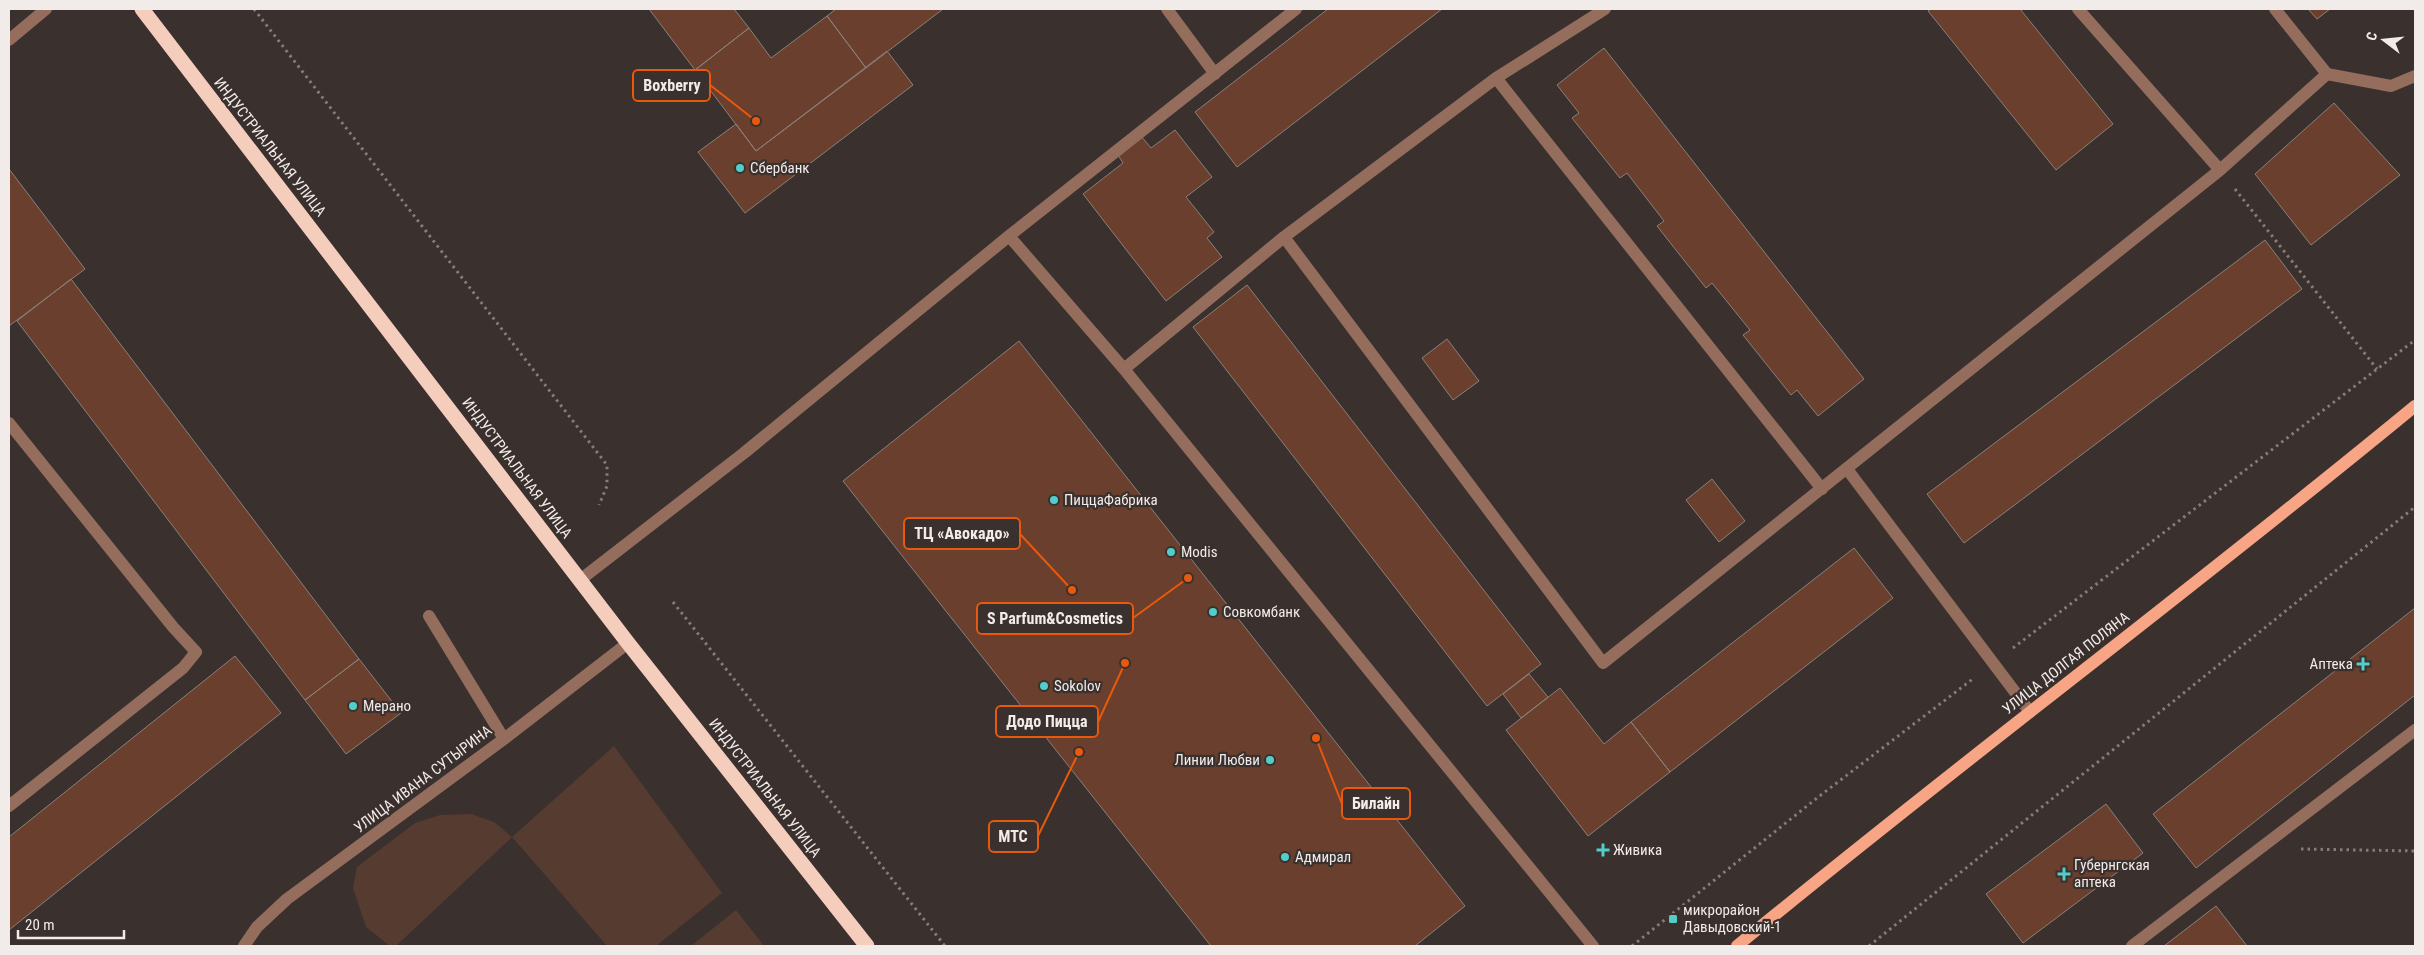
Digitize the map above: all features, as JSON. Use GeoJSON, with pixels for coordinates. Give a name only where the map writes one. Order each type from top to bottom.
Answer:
{"type":"FeatureCollection","features":[{"type":"Feature","properties":{"kind":"highway","name":"ИНДУСТРИАЛЬНАЯ УЛИЦА"},"geometry":{"type":"LineString","coordinates":[[142,9],[628,643],[867,946]]}},
{"type":"Feature","properties":{"kind":"main road","name":"УЛИЦА ДОЛГАЯ ПОЛЯНА"},"geometry":{"type":"LineString","coordinates":[[1737,946],[1859,846],[2312,491],[2415,406]]}},
{"type":"Feature","properties":{"kind":"street"},"geometry":{"type":"LineString","coordinates":[[9,40],[46,9]]}},
{"type":"Feature","properties":{"kind":"street"},"geometry":{"type":"LineString","coordinates":[[1167,9],[1215,74]]}},
{"type":"Feature","properties":{"kind":"street"},"geometry":{"type":"LineString","coordinates":[[580,580],[744,453],[1009,236],[1296,9]]}},
{"type":"Feature","properties":{"kind":"street"},"geometry":{"type":"LineString","coordinates":[[1124,369],[1284,237],[1496,78],[1605,9]]}},
{"type":"Feature","properties":{"kind":"street"},"geometry":{"type":"LineString","coordinates":[[2078,9],[2220,170]]}},
{"type":"Feature","properties":{"kind":"street"},"geometry":{"type":"LineString","coordinates":[[2275,9],[2327,74],[2391,86],[2415,76]]}},
{"type":"Feature","properties":{"kind":"street"},"geometry":{"type":"LineString","coordinates":[[1284,237],[1603,663],[2220,170],[2327,74]]}},
{"type":"Feature","properties":{"kind":"street"},"geometry":{"type":"LineString","coordinates":[[1496,78],[1822,489]]}},
{"type":"Feature","properties":{"kind":"street"},"geometry":{"type":"LineString","coordinates":[[1009,236],[1124,369],[1593,946]]}},
{"type":"Feature","properties":{"kind":"street"},"geometry":{"type":"LineString","coordinates":[[9,423],[173,627],[196,652],[183,668],[9,806]]}},
{"type":"Feature","properties":{"kind":"street"},"geometry":{"type":"LineString","coordinates":[[1848,469],[2030,712]]}},
{"type":"Feature","properties":{"kind":"street"},"geometry":{"type":"LineString","coordinates":[[429,616],[504,739]]}},
{"type":"Feature","properties":{"kind":"street","name":"УЛИЦА ИВАНА СУТЫРИНА"},"geometry":{"type":"LineString","coordinates":[[244,946],[257,927],[288,899],[504,739],[628,643]]}},
{"type":"Feature","properties":{"kind":"street"},"geometry":{"type":"LineString","coordinates":[[2132,946],[2415,730]]}},
{"type":"Feature","properties":{"kind":"path"},"geometry":{"type":"LineString","coordinates":[[254,9],[607,466],[607,486],[599,505]]}},
{"type":"Feature","properties":{"kind":"path"},"geometry":{"type":"LineString","coordinates":[[2220,170],[2377,369]]}},
{"type":"Feature","properties":{"kind":"path"},"geometry":{"type":"LineString","coordinates":[[1632,946],[1816,798],[2415,340]]}},
{"type":"Feature","properties":{"kind":"path"},"geometry":{"type":"LineString","coordinates":[[1869,946],[2415,507]]}},
{"type":"Feature","properties":{"kind":"path"},"geometry":{"type":"LineString","coordinates":[[673,602],[945,946]]}},
{"type":"Feature","properties":{"kind":"path"},"geometry":{"type":"LineString","coordinates":[[2261,849],[2415,851]]}},
{"type":"Feature","properties":{"kind":"shaded area"},"geometry":{"type":"Polygon","coordinates":[[[614,746],[722,893],[656,946],[607,946],[512,837],[614,746]]]}},
{"type":"Feature","properties":{"kind":"shaded area"},"geometry":{"type":"Polygon","coordinates":[[[471,814],[494,822],[512,837],[396,946],[390,946],[366,927],[353,888],[357,867],[415,823],[440,815],[471,814]]]}},
{"type":"Feature","properties":{"kind":"shaded area"},"geometry":{"type":"Polygon","coordinates":[[[736,910],[764,946],[691,946],[736,910]]]}},
{"type":"Feature","properties":{"kind":"building"},"geometry":{"type":"Polygon","coordinates":[[[649,9],[734,9],[749,28],[695,70],[649,9]]]}},
{"type":"Feature","properties":{"kind":"building"},"geometry":{"type":"Polygon","coordinates":[[[836,9],[943,9],[866,68],[827,16],[836,9]]]}},
{"type":"Feature","properties":{"kind":"building"},"geometry":{"type":"Polygon","coordinates":[[[1328,9],[1442,9],[1237,167],[1195,112],[1328,9]]]}},
{"type":"Feature","properties":{"kind":"building"},"geometry":{"type":"Polygon","coordinates":[[[1931,9],[2020,9],[2113,124],[2056,170],[1928,11],[1931,9]]]}},
{"type":"Feature","properties":{"kind":"building"},"geometry":{"type":"Polygon","coordinates":[[[2308,9],[2330,9],[2317,19],[2308,9]]]}},
{"type":"Feature","properties":{"kind":"building"},"geometry":{"type":"Polygon","coordinates":[[[827,16],[866,68],[756,151],[695,70],[749,28],[771,58],[827,16]]]}},
{"type":"Feature","properties":{"kind":"building"},"geometry":{"type":"Polygon","coordinates":[[[1604,48],[1864,379],[1818,416],[1797,390],[1791,395],[1743,335],[1750,330],[1712,283],[1706,288],[1657,226],[1664,221],[1627,173],[1620,178],[1572,118],[1579,113],[1557,85],[1604,48]]]}},
{"type":"Feature","properties":{"kind":"building"},"geometry":{"type":"Polygon","coordinates":[[[887,51],[913,85],[745,213],[698,152],[736,124],[756,151],[887,51]]]}},
{"type":"Feature","properties":{"kind":"building"},"geometry":{"type":"Polygon","coordinates":[[[2334,103],[2400,175],[2311,245],[2255,174],[2334,103]]]}},
{"type":"Feature","properties":{"kind":"building"},"geometry":{"type":"Polygon","coordinates":[[[1175,130],[1212,177],[1186,197],[1214,232],[1207,238],[1222,257],[1166,301],[1083,194],[1123,163],[1118,155],[1141,136],[1151,148],[1175,130]]]}},
{"type":"Feature","properties":{"kind":"building"},"geometry":{"type":"Polygon","coordinates":[[[9,169],[85,269],[9,326],[9,169]]]}},
{"type":"Feature","properties":{"kind":"building"},"geometry":{"type":"Polygon","coordinates":[[[2265,240],[2302,289],[1964,543],[1927,494],[2265,240]]]}},
{"type":"Feature","properties":{"kind":"building"},"geometry":{"type":"Polygon","coordinates":[[[71,279],[359,659],[305,700],[17,321],[71,279]]]}},
{"type":"Feature","properties":{"kind":"building"},"geometry":{"type":"Polygon","coordinates":[[[1247,285],[1541,664],[1487,706],[1193,327],[1247,285]]]}},
{"type":"Feature","properties":{"kind":"building"},"geometry":{"type":"Polygon","coordinates":[[[1447,339],[1479,381],[1453,400],[1422,358],[1447,339]]]}},
{"type":"Feature","properties":{"kind":"building"},"geometry":{"type":"Polygon","coordinates":[[[1019,341],[1465,906],[1415,946],[1211,946],[843,481],[1019,341]]]}},
{"type":"Feature","properties":{"kind":"building"},"geometry":{"type":"Polygon","coordinates":[[[1712,479],[1745,521],[1719,542],[1686,500],[1712,479]]]}},
{"type":"Feature","properties":{"kind":"building"},"geometry":{"type":"Polygon","coordinates":[[[1854,548],[1893,598],[1670,772],[1631,722],[1854,548]]]}},
{"type":"Feature","properties":{"kind":"building"},"geometry":{"type":"Polygon","coordinates":[[[2415,608],[2415,695],[2196,868],[2153,814],[2415,608]]]}},
{"type":"Feature","properties":{"kind":"building"},"geometry":{"type":"Polygon","coordinates":[[[235,656],[281,713],[9,930],[9,837],[235,656]]]}},
{"type":"Feature","properties":{"kind":"building"},"geometry":{"type":"Polygon","coordinates":[[[359,659],[401,713],[346,754],[305,700],[359,659]]]}},
{"type":"Feature","properties":{"kind":"building"},"geometry":{"type":"Polygon","coordinates":[[[1529,674],[1548,697],[1521,718],[1503,694],[1529,674]]]}},
{"type":"Feature","properties":{"kind":"building"},"geometry":{"type":"Polygon","coordinates":[[[1560,688],[1604,744],[1631,722],[1670,772],[1588,836],[1506,730],[1560,688]]]}},
{"type":"Feature","properties":{"kind":"building","name":"Губернгская аптека"},"geometry":{"type":"Polygon","coordinates":[[[2106,804],[2143,853],[2023,943],[1986,894],[2106,804]]]}},
{"type":"Feature","properties":{"kind":"building"},"geometry":{"type":"Polygon","coordinates":[[[2216,906],[2247,946],[2164,946],[2216,906]]]}},
{"type":"Feature","properties":{"kind":"place","name":"Boxberry"},"geometry":{"type":"Point","coordinates":[756,121]}},
{"type":"Feature","properties":{"kind":"place","name":"Сбербанк"},"geometry":{"type":"Point","coordinates":[740,168]}},
{"type":"Feature","properties":{"kind":"place","name":"ПиццаФабрика"},"geometry":{"type":"Point","coordinates":[1054,500]}},
{"type":"Feature","properties":{"kind":"place","name":"Modis"},"geometry":{"type":"Point","coordinates":[1171,552]}},
{"type":"Feature","properties":{"kind":"place","name":"S Parfum&Cosmetics"},"geometry":{"type":"Point","coordinates":[1188,578]}},
{"type":"Feature","properties":{"kind":"place","name":"ТЦ «Авокадо»"},"geometry":{"type":"Point","coordinates":[1072,590]}},
{"type":"Feature","properties":{"kind":"place","name":"Совкомбанк"},"geometry":{"type":"Point","coordinates":[1213,612]}},
{"type":"Feature","properties":{"kind":"place","name":"Додо Пицца"},"geometry":{"type":"Point","coordinates":[1125,663]}},
{"type":"Feature","properties":{"kind":"place","name":"Аптека"},"geometry":{"type":"Point","coordinates":[2363,664]}},
{"type":"Feature","properties":{"kind":"place","name":"Sokolov"},"geometry":{"type":"Point","coordinates":[1044,686]}},
{"type":"Feature","properties":{"kind":"place","name":"Мерано"},"geometry":{"type":"Point","coordinates":[353,706]}},
{"type":"Feature","properties":{"kind":"place","name":"Билайн"},"geometry":{"type":"Point","coordinates":[1316,738]}},
{"type":"Feature","properties":{"kind":"place","name":"МТС"},"geometry":{"type":"Point","coordinates":[1079,752]}},
{"type":"Feature","properties":{"kind":"place","name":"Линии Любви"},"geometry":{"type":"Point","coordinates":[1270,760]}},
{"type":"Feature","properties":{"kind":"place","name":"Живика"},"geometry":{"type":"Point","coordinates":[1603,850]}},
{"type":"Feature","properties":{"kind":"place","name":"Адмирал"},"geometry":{"type":"Point","coordinates":[1285,857]}},
{"type":"Feature","properties":{"kind":"place","name":"Губернгская аптека"},"geometry":{"type":"Point","coordinates":[2064,874]}},
{"type":"Feature","properties":{"kind":"place","name":"микрорайон Давыдовский-1"},"geometry":{"type":"Point","coordinates":[1673,919]}}]}
